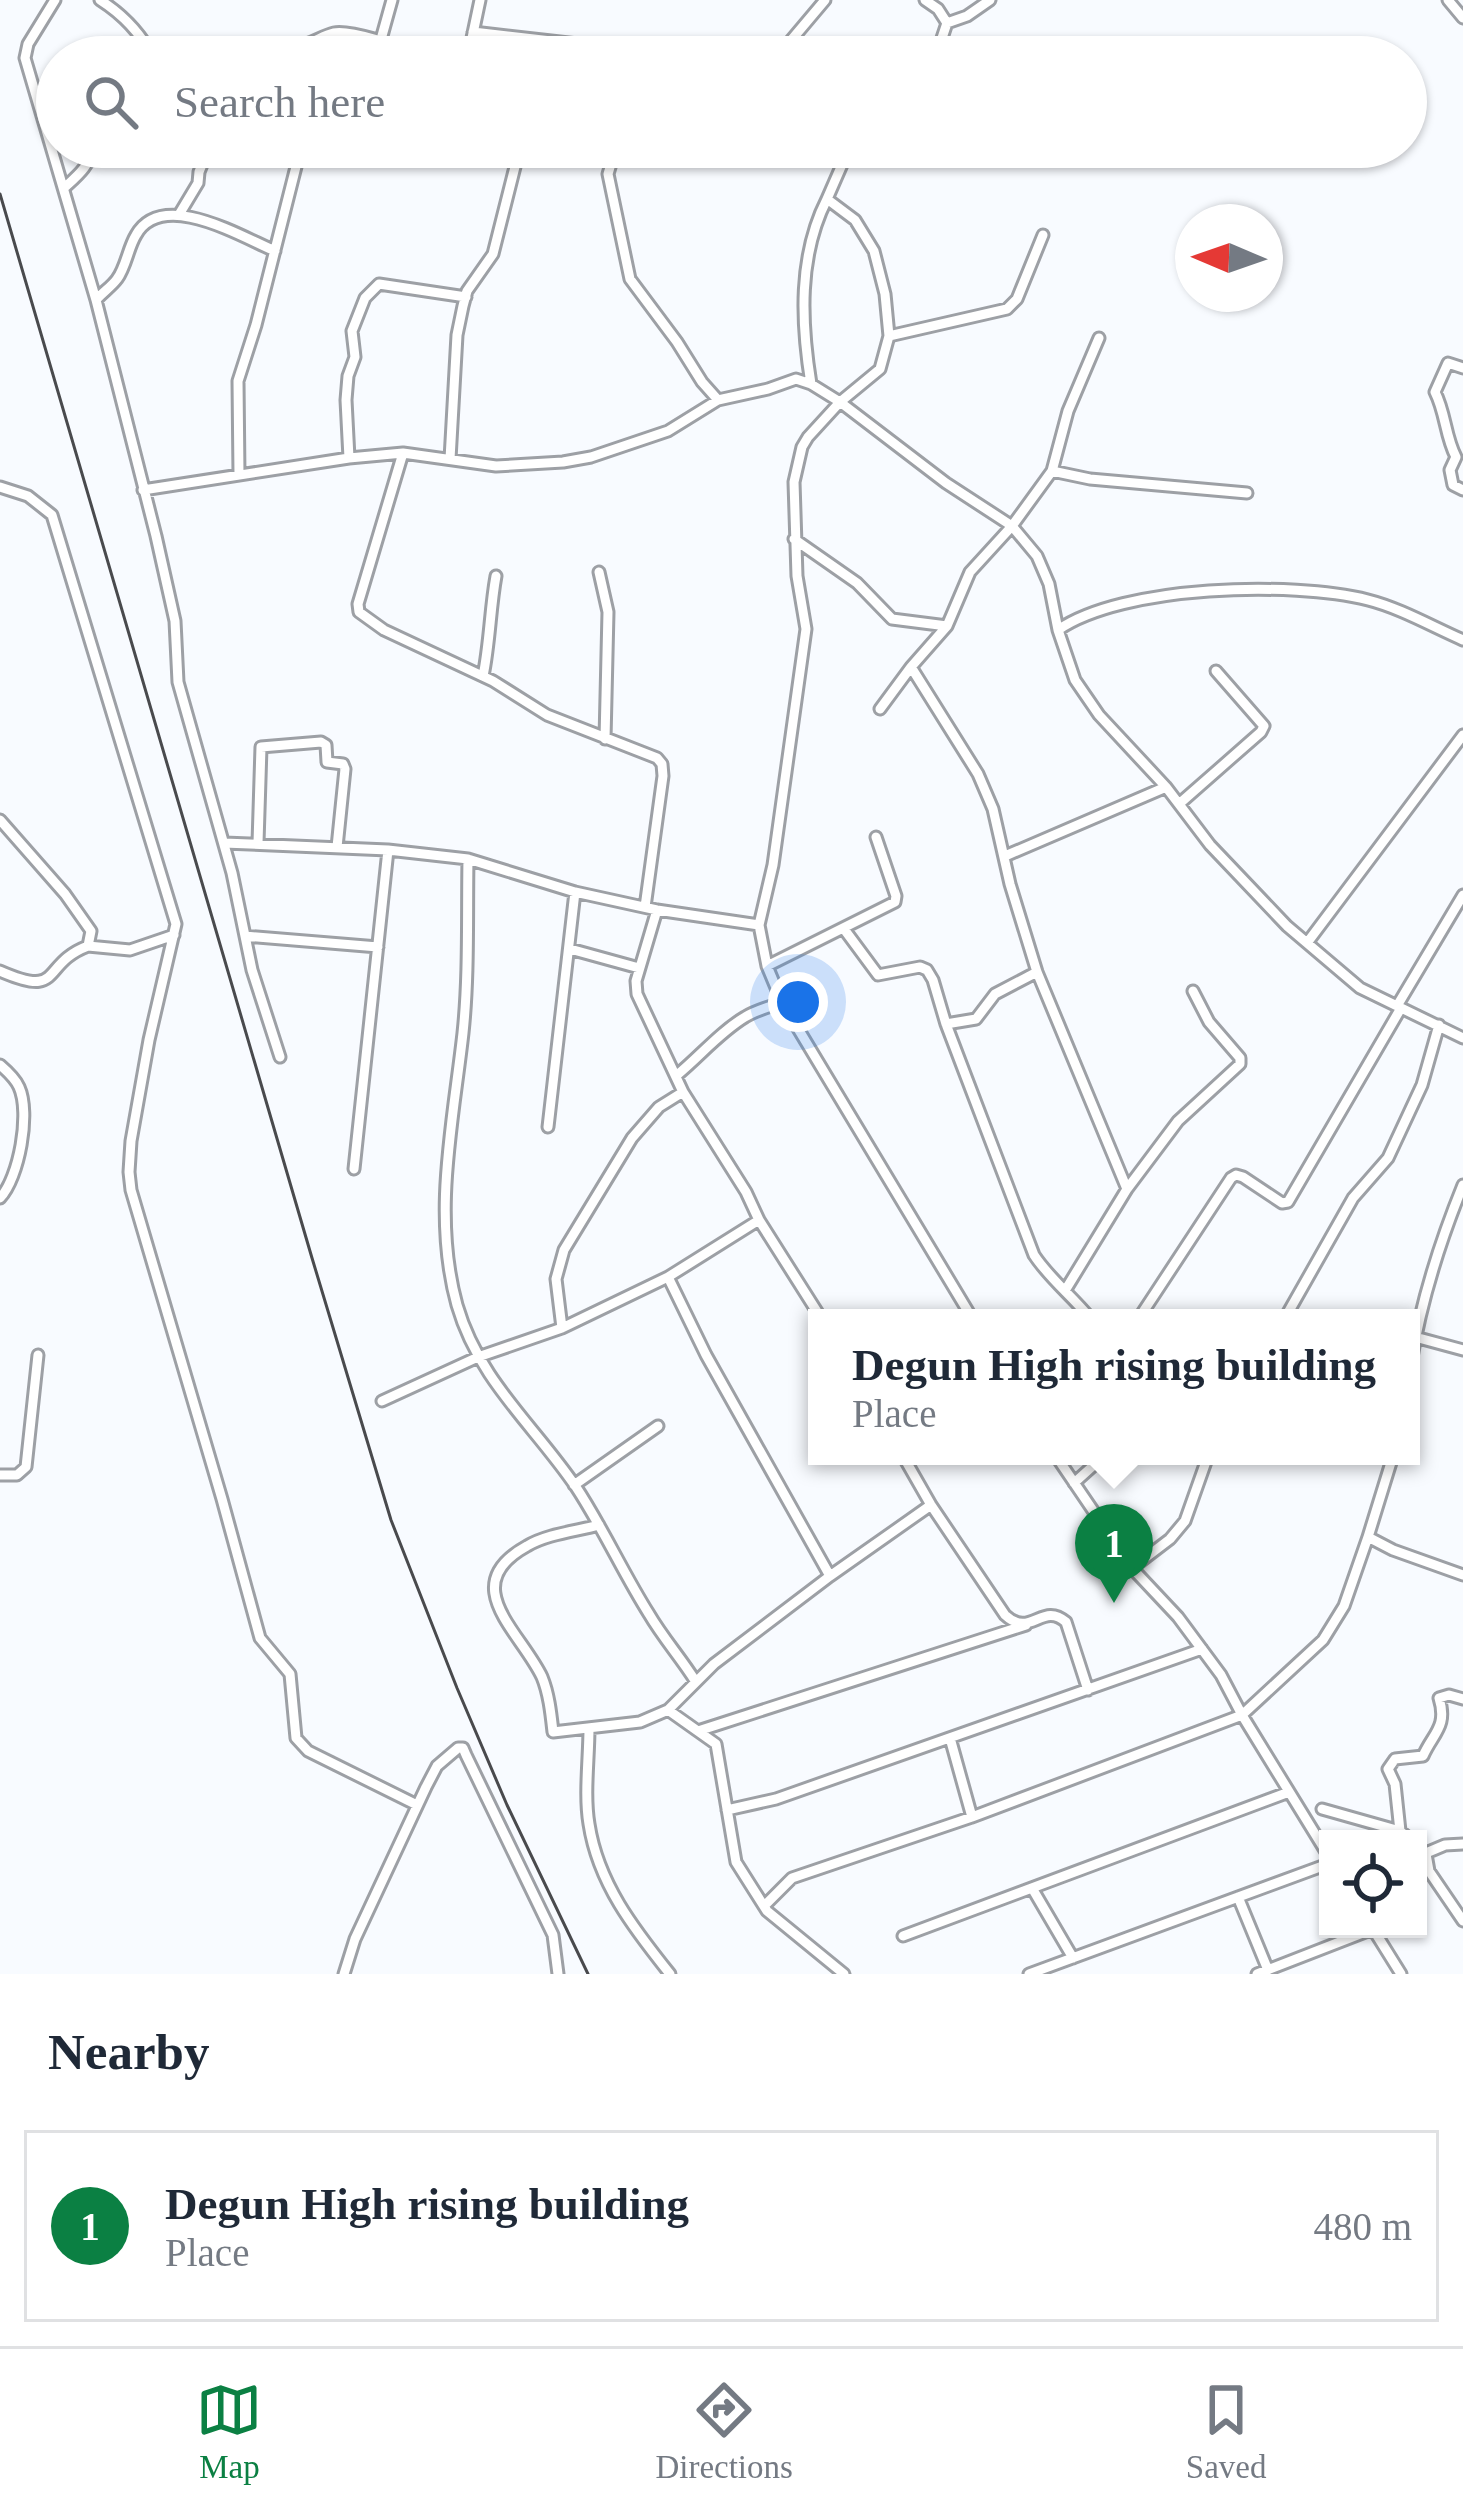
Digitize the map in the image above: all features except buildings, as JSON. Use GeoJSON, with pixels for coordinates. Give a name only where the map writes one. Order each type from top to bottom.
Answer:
{"type":"FeatureCollection","features":[{"type":"Feature","properties":{"kind":"street"},"geometry":{"type":"LineString","coordinates":[[36,95],[25,58],[28,44],[55,0]]}},
{"type":"Feature","properties":{"kind":"street"},"geometry":{"type":"LineString","coordinates":[[100,0],[139,36]]}},
{"type":"Feature","properties":{"kind":"street"},"geometry":{"type":"LineString","coordinates":[[382,36],[392,0]]}},
{"type":"Feature","properties":{"kind":"street"},"geometry":{"type":"LineString","coordinates":[[472,36],[480,0]]}},
{"type":"Feature","properties":{"kind":"street"},"geometry":{"type":"LineString","coordinates":[[795,36],[825,0]]}},
{"type":"Feature","properties":{"kind":"street"},"geometry":{"type":"LineString","coordinates":[[925,0],[947,23]]}},
{"type":"Feature","properties":{"kind":"street"},"geometry":{"type":"LineString","coordinates":[[947,23],[990,0]]}},
{"type":"Feature","properties":{"kind":"street"},"geometry":{"type":"LineString","coordinates":[[1448,0],[1463,18]]}},
{"type":"Feature","properties":{"kind":"street"},"geometry":{"type":"LineString","coordinates":[[943,36],[947,23]]}},
{"type":"Feature","properties":{"kind":"street"},"geometry":{"type":"LineString","coordinates":[[326,36],[348,32],[360,36]]}},
{"type":"Feature","properties":{"kind":"street"},"geometry":{"type":"LineString","coordinates":[[473,32],[508,36]]}},
{"type":"Feature","properties":{"kind":"street"},"geometry":{"type":"LineString","coordinates":[[58,168],[96,300],[175,621],[178,682],[224,843],[252,970],[280,1057]]}},
{"type":"Feature","properties":{"kind":"street"},"geometry":{"type":"LineString","coordinates":[[64,188],[84,168]]}},
{"type":"Feature","properties":{"kind":"street"},"geometry":{"type":"LineString","coordinates":[[180,213],[198,183],[201,168]]}},
{"type":"Feature","properties":{"kind":"street"},"geometry":{"type":"LineString","coordinates":[[239,476],[238,382],[296,168]]}},
{"type":"Feature","properties":{"kind":"street"},"geometry":{"type":"LineString","coordinates":[[450,459],[458,335],[466,297],[493,254],[515,168]]}},
{"type":"Feature","properties":{"kind":"street"},"geometry":{"type":"LineString","coordinates":[[610,168],[630,279],[718,400]]}},
{"type":"Feature","properties":{"kind":"street"},"geometry":{"type":"LineString","coordinates":[[811,384],[802,332],[803,301],[819,214],[841,168]]}},
{"type":"Feature","properties":{"kind":"street"},"geometry":{"type":"LineString","coordinates":[[827,199],[855,220],[874,251],[889,336],[880,369],[808,437],[794,482],[794,539],[806,629],[759,925],[767,966],[782,1002],[967,1309]]}},
{"type":"Feature","properties":{"kind":"street"},"geometry":{"type":"LineString","coordinates":[[96,300],[117,279],[136,232],[155,217],[180,213],[275,250]]}},
{"type":"Feature","properties":{"kind":"street"},"geometry":{"type":"LineString","coordinates":[[889,336],[1007,309],[1017,298],[1043,235]]}},
{"type":"Feature","properties":{"kind":"street"},"geometry":{"type":"LineString","coordinates":[[349,458],[346,400],[355,357],[352,331],[365,298],[379,284],[466,297]]}},
{"type":"Feature","properties":{"kind":"street"},"geometry":{"type":"LineString","coordinates":[[880,709],[947,626],[970,572],[1012,526],[1052,471],[1068,411],[1099,338]]}},
{"type":"Feature","properties":{"kind":"street"},"geometry":{"type":"LineString","coordinates":[[1463,368],[1448,363],[1435,392],[1446,414],[1448,442],[1456,457],[1450,470],[1453,485],[1463,490]]}},
{"type":"Feature","properties":{"kind":"street"},"geometry":{"type":"LineString","coordinates":[[143,490],[403,453],[496,466],[591,458],[668,431],[718,400],[796,379],[811,384],[946,484],[1012,526],[1036,556],[1075,680],[1099,715],[1210,845],[1287,926],[1360,988],[1463,1038]]}},
{"type":"Feature","properties":{"kind":"street"},"geometry":{"type":"LineString","coordinates":[[403,453],[359,612],[547,715],[662,764],[651,908],[637,994],[683,1092],[814,1309]]}},
{"type":"Feature","properties":{"kind":"street"},"geometry":{"type":"LineString","coordinates":[[1052,471],[1090,479],[1247,493]]}},
{"type":"Feature","properties":{"kind":"street"},"geometry":{"type":"LineString","coordinates":[[0,487],[28,496],[52,515],[176,923],[131,1141],[131,1190],[260,1638],[290,1674],[296,1738],[308,1751],[417,1805]]}},
{"type":"Feature","properties":{"kind":"street"},"geometry":{"type":"LineString","coordinates":[[794,539],[857,583],[892,619],[947,626]]}},
{"type":"Feature","properties":{"kind":"street"},"geometry":{"type":"LineString","coordinates":[[599,572],[608,612],[605,739]]}},
{"type":"Feature","properties":{"kind":"street"},"geometry":{"type":"LineString","coordinates":[[483,676],[496,575]]}},
{"type":"Feature","properties":{"kind":"street"},"geometry":{"type":"LineString","coordinates":[[1058,630],[1077,616],[1188,591],[1311,591],[1370,601],[1463,640]]}},
{"type":"Feature","properties":{"kind":"street"},"geometry":{"type":"LineString","coordinates":[[911,667],[978,774],[1037,973],[1127,1189]]}},
{"type":"Feature","properties":{"kind":"street"},"geometry":{"type":"LineString","coordinates":[[1179,804],[1262,732],[1264,725],[1216,671]]}},
{"type":"Feature","properties":{"kind":"street"},"geometry":{"type":"LineString","coordinates":[[1307,944],[1463,735]]}},
{"type":"Feature","properties":{"kind":"street"},"geometry":{"type":"LineString","coordinates":[[258,842],[261,746],[321,742],[326,745],[327,762],[343,764],[345,769],[337,847]]}},
{"type":"Feature","properties":{"kind":"street"},"geometry":{"type":"LineString","coordinates":[[1005,856],[1166,788]]}},
{"type":"Feature","properties":{"kind":"street"},"geometry":{"type":"LineString","coordinates":[[0,820],[65,894],[91,932],[88,946]]}},
{"type":"Feature","properties":{"kind":"street"},"geometry":{"type":"LineString","coordinates":[[767,966],[895,902],[876,837]]}},
{"type":"Feature","properties":{"kind":"street"},"geometry":{"type":"LineString","coordinates":[[224,843],[388,850],[468,859],[575,892],[759,925]]}},
{"type":"Feature","properties":{"kind":"street"},"geometry":{"type":"LineString","coordinates":[[354,1168],[388,850]]}},
{"type":"Feature","properties":{"kind":"street"},"geometry":{"type":"LineString","coordinates":[[468,859],[464,1026],[443,1210],[457,1304],[478,1357],[574,1485],[650,1616],[696,1682]]}},
{"type":"Feature","properties":{"kind":"street"},"geometry":{"type":"LineString","coordinates":[[548,1127],[575,892]]}},
{"type":"Feature","properties":{"kind":"street"},"geometry":{"type":"LineString","coordinates":[[1145,1309],[1231,1178],[1243,1177],[1282,1203],[1288,1202],[1463,895]]}},
{"type":"Feature","properties":{"kind":"street"},"geometry":{"type":"LineString","coordinates":[[844,929],[878,975],[920,967],[927,970],[1034,1255],[1083,1309]]}},
{"type":"Feature","properties":{"kind":"street"},"geometry":{"type":"LineString","coordinates":[[0,971],[35,984],[46,980],[72,952],[88,946],[130,950],[174,935]]}},
{"type":"Feature","properties":{"kind":"street"},"geometry":{"type":"LineString","coordinates":[[245,936],[378,947]]}},
{"type":"Feature","properties":{"kind":"street"},"geometry":{"type":"LineString","coordinates":[[570,949],[640,968]]}},
{"type":"Feature","properties":{"kind":"street"},"geometry":{"type":"LineString","coordinates":[[946,1024],[976,1019],[995,994],[1037,973]]}},
{"type":"Feature","properties":{"kind":"street"},"geometry":{"type":"LineString","coordinates":[[1066,1289],[1127,1189],[1178,1121],[1240,1064],[1193,991]]}},
{"type":"Feature","properties":{"kind":"street"},"geometry":{"type":"LineString","coordinates":[[677,1075],[749,1014],[782,1002]]}},
{"type":"Feature","properties":{"kind":"street"},"geometry":{"type":"LineString","coordinates":[[1290,1309],[1352,1198],[1388,1158],[1422,1085],[1438,1025]]}},
{"type":"Feature","properties":{"kind":"street"},"geometry":{"type":"LineString","coordinates":[[0,1065],[19,1086],[24,1105],[16,1165],[0,1198]]}},
{"type":"Feature","properties":{"kind":"street"},"geometry":{"type":"LineString","coordinates":[[562,1328],[556,1279],[564,1250],[632,1138],[658,1108],[683,1092]]}},
{"type":"Feature","properties":{"kind":"street"},"geometry":{"type":"LineString","coordinates":[[1420,1310],[1439,1243],[1463,1185]]}},
{"type":"Feature","properties":{"kind":"street"},"geometry":{"type":"LineString","coordinates":[[382,1401],[478,1357],[562,1328],[668,1277],[759,1220]]}},
{"type":"Feature","properties":{"kind":"street"},"geometry":{"type":"LineString","coordinates":[[668,1277],[706,1355],[830,1576]]}},
{"type":"Feature","properties":{"kind":"street"},"geometry":{"type":"LineString","coordinates":[[1420,1338],[1463,1350]]}},
{"type":"Feature","properties":{"kind":"street"},"geometry":{"type":"LineString","coordinates":[[0,1475],[17,1475],[26,1467],[38,1355]]}},
{"type":"Feature","properties":{"kind":"street"},"geometry":{"type":"LineString","coordinates":[[574,1485],[658,1426]]}},
{"type":"Feature","properties":{"kind":"street"},"geometry":{"type":"LineString","coordinates":[[908,1465],[1005,1615],[1013,1623],[1026,1625]]}},
{"type":"Feature","properties":{"kind":"street"},"geometry":{"type":"LineString","coordinates":[[1062,1465],[1132,1568],[1178,1617],[1221,1675],[1319,1840]]}},
{"type":"Feature","properties":{"kind":"street"},"geometry":{"type":"LineString","coordinates":[[1074,1483],[1094,1465]]}},
{"type":"Feature","properties":{"kind":"street"},"geometry":{"type":"LineString","coordinates":[[1132,1568],[1185,1521],[1205,1465]]}},
{"type":"Feature","properties":{"kind":"street"},"geometry":{"type":"LineString","coordinates":[[764,1906],[792,1878],[1242,1715],[1323,1640],[1344,1606],[1390,1465]]}},
{"type":"Feature","properties":{"kind":"street"},"geometry":{"type":"LineString","coordinates":[[599,1525],[530,1544],[501,1567],[495,1580],[499,1610],[543,1680],[553,1732],[640,1722],[668,1710],[714,1664],[931,1505]]}},
{"type":"Feature","properties":{"kind":"street"},"geometry":{"type":"LineString","coordinates":[[1368,1538],[1463,1575]]}},
{"type":"Feature","properties":{"kind":"street"},"geometry":{"type":"LineString","coordinates":[[698,1731],[1047,1615],[1066,1622],[1088,1690]]}},
{"type":"Feature","properties":{"kind":"street"},"geometry":{"type":"LineString","coordinates":[[727,1810],[776,1799],[1202,1649]]}},
{"type":"Feature","properties":{"kind":"street"},"geometry":{"type":"LineString","coordinates":[[1404,1830],[1388,1769],[1395,1759],[1423,1756],[1436,1739],[1442,1708],[1439,1698],[1463,1699]]}},
{"type":"Feature","properties":{"kind":"street"},"geometry":{"type":"LineString","coordinates":[[668,1710],[716,1744],[736,1862],[764,1906],[844,1974]]}},
{"type":"Feature","properties":{"kind":"street"},"geometry":{"type":"LineString","coordinates":[[589,1728],[589,1823],[604,1879],[670,1974]]}},
{"type":"Feature","properties":{"kind":"street"},"geometry":{"type":"LineString","coordinates":[[950,1738],[972,1816]]}},
{"type":"Feature","properties":{"kind":"street"},"geometry":{"type":"LineString","coordinates":[[344,1974],[355,1939],[417,1805],[437,1766],[458,1748],[463,1748],[553,1935],[558,1974]]}},
{"type":"Feature","properties":{"kind":"street"},"geometry":{"type":"LineString","coordinates":[[903,1936],[1289,1792]]}},
{"type":"Feature","properties":{"kind":"street"},"geometry":{"type":"LineString","coordinates":[[1322,1809],[1389,1830]]}},
{"type":"Feature","properties":{"kind":"street"},"geometry":{"type":"LineString","coordinates":[[1427,1849],[1463,1844]]}},
{"type":"Feature","properties":{"kind":"street"},"geometry":{"type":"LineString","coordinates":[[1427,1865],[1463,1921]]}},
{"type":"Feature","properties":{"kind":"street"},"geometry":{"type":"LineString","coordinates":[[1029,1974],[1319,1867]]}},
{"type":"Feature","properties":{"kind":"street"},"geometry":{"type":"LineString","coordinates":[[1033,1888],[1073,1958]]}},
{"type":"Feature","properties":{"kind":"street"},"geometry":{"type":"LineString","coordinates":[[1238,1897],[1263,1972],[1350,1938]]}},
{"type":"Feature","properties":{"kind":"street"},"geometry":{"type":"LineString","coordinates":[[1379,1938],[1401,1974]]}},
{"type":"Feature","properties":{"kind":"railway"},"geometry":{"type":"LineString","coordinates":[[0,194],[391,1520],[507,1805],[588,1974]]}},
{"type":"Feature","properties":{"kind":"place","name":"Degun High rising building"},"geometry":{"type":"Point","coordinates":[1114,1603]}}]}
